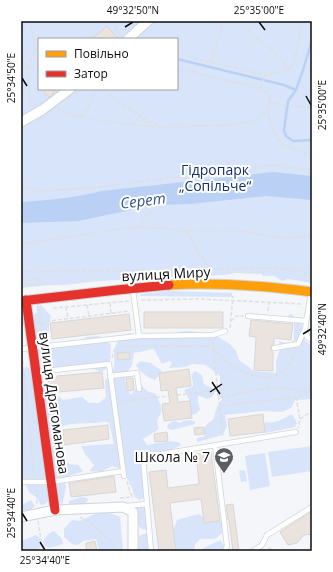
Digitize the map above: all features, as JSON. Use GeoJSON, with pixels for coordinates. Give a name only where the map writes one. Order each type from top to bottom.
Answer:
{"type":"FeatureCollection","features":[{"type":"Feature","properties":{"kind":"main road","name":"вулиця Миру"},"geometry":{"type":"LineString","coordinates":[[23,301],[177,285],[273,288],[311,292]]}},
{"type":"Feature","properties":{"kind":"main road","name":"вулиця Драгоманова"},"geometry":{"type":"LineString","coordinates":[[23,301],[29,326],[55,510]]}},
{"type":"Feature","properties":{"kind":"street"},"geometry":{"type":"LineString","coordinates":[[127,38],[148,21]]}},
{"type":"Feature","properties":{"kind":"street"},"geometry":{"type":"LineString","coordinates":[[21,122],[52,103],[69,90]]}},
{"type":"Feature","properties":{"kind":"street"},"geometry":{"type":"LineString","coordinates":[[21,517],[37,510],[108,509],[122,506],[134,512],[134,551]]}},
{"type":"Feature","properties":{"kind":"lane"},"geometry":{"type":"LineString","coordinates":[[132,289],[139,336]]}},
{"type":"Feature","properties":{"kind":"lane"},"geometry":{"type":"LineString","coordinates":[[274,348],[298,344],[305,329],[311,292]]}},
{"type":"Feature","properties":{"kind":"lane"},"geometry":{"type":"LineString","coordinates":[[248,316],[306,321]]}},
{"type":"Feature","properties":{"kind":"lane"},"geometry":{"type":"LineString","coordinates":[[305,329],[307,336],[312,340]]}},
{"type":"Feature","properties":{"kind":"lane"},"geometry":{"type":"LineString","coordinates":[[21,349],[139,336],[213,336],[225,331]]}},
{"type":"Feature","properties":{"kind":"lane"},"geometry":{"type":"LineString","coordinates":[[21,482],[51,482],[124,474],[109,364],[36,372]]}},
{"type":"Feature","properties":{"kind":"lane"},"geometry":{"type":"LineString","coordinates":[[110,376],[137,373],[139,390]]}},
{"type":"Feature","properties":{"kind":"lane"},"geometry":{"type":"LineString","coordinates":[[151,551],[143,457],[296,432]]}},
{"type":"Feature","properties":{"kind":"lane"},"geometry":{"type":"LineString","coordinates":[[215,445],[227,546],[225,551]]}},
{"type":"Feature","properties":{"kind":"lane"},"geometry":{"type":"LineString","coordinates":[[122,506],[147,504]]}},
{"type":"Feature","properties":{"kind":"lane"},"geometry":{"type":"LineString","coordinates":[[252,551],[262,545],[267,535],[312,507]]}},
{"type":"Feature","properties":{"kind":"path"},"geometry":{"type":"LineString","coordinates":[[30,21],[36,50],[28,67],[30,117]]}},
{"type":"Feature","properties":{"kind":"path"},"geometry":{"type":"LineString","coordinates":[[112,21],[125,38]]}},
{"type":"Feature","properties":{"kind":"path"},"geometry":{"type":"LineString","coordinates":[[211,62],[222,25],[219,21]]}},
{"type":"Feature","properties":{"kind":"path"},"geometry":{"type":"LineString","coordinates":[[238,21],[290,68]]}},
{"type":"Feature","properties":{"kind":"path"},"geometry":{"type":"LineString","coordinates":[[178,52],[265,75],[285,71],[290,68],[297,52],[301,21]]}},
{"type":"Feature","properties":{"kind":"path"},"geometry":{"type":"LineString","coordinates":[[21,67],[38,67]]}},
{"type":"Feature","properties":{"kind":"path"},"geometry":{"type":"LineString","coordinates":[[178,69],[260,89],[268,93],[270,102],[268,111],[270,123],[282,145],[297,151],[312,154]]}},
{"type":"Feature","properties":{"kind":"path"},"geometry":{"type":"LineString","coordinates":[[260,89],[265,75]]}},
{"type":"Feature","properties":{"kind":"path"},"geometry":{"type":"LineString","coordinates":[[80,117],[96,90]]}},
{"type":"Feature","properties":{"kind":"path"},"geometry":{"type":"LineString","coordinates":[[106,90],[118,102],[145,120],[159,127]]}},
{"type":"Feature","properties":{"kind":"path"},"geometry":{"type":"LineString","coordinates":[[270,102],[290,106],[312,106]]}},
{"type":"Feature","properties":{"kind":"path"},"geometry":{"type":"LineString","coordinates":[[52,103],[62,111],[80,117],[159,127],[233,125],[258,120],[268,111]]}},
{"type":"Feature","properties":{"kind":"path"},"geometry":{"type":"LineString","coordinates":[[21,187],[38,191],[95,188],[270,165],[312,170]]}},
{"type":"Feature","properties":{"kind":"path"},"geometry":{"type":"LineString","coordinates":[[140,227],[147,214],[154,210]]}},
{"type":"Feature","properties":{"kind":"path"},"geometry":{"type":"LineString","coordinates":[[21,244],[140,227],[186,231],[243,231],[281,238],[312,236]]}},
{"type":"Feature","properties":{"kind":"path"},"geometry":{"type":"LineString","coordinates":[[186,231],[209,269]]}},
{"type":"Feature","properties":{"kind":"path"},"geometry":{"type":"LineString","coordinates":[[21,265],[22,281],[39,279],[40,283],[21,286]]}},
{"type":"Feature","properties":{"kind":"path"},"geometry":{"type":"LineString","coordinates":[[22,272],[279,268],[312,274]]}},
{"type":"Feature","properties":{"kind":"path"},"geometry":{"type":"LineString","coordinates":[[51,309],[134,301],[201,299],[310,304]]}},
{"type":"Feature","properties":{"kind":"path"},"geometry":{"type":"LineString","coordinates":[[225,331],[230,331],[232,300]]}},
{"type":"Feature","properties":{"kind":"path"},"geometry":{"type":"LineString","coordinates":[[268,317],[269,302]]}},
{"type":"Feature","properties":{"kind":"path"},"geometry":{"type":"LineString","coordinates":[[110,303],[111,314]]}},
{"type":"Feature","properties":{"kind":"path"},"geometry":{"type":"LineString","coordinates":[[87,305],[89,316]]}},
{"type":"Feature","properties":{"kind":"path"},"geometry":{"type":"LineString","coordinates":[[66,307],[68,319]]}},
{"type":"Feature","properties":{"kind":"path"},"geometry":{"type":"LineString","coordinates":[[42,332],[39,310],[45,309]]}},
{"type":"Feature","properties":{"kind":"path"},"geometry":{"type":"LineString","coordinates":[[29,326],[41,325],[49,321],[135,311]]}},
{"type":"Feature","properties":{"kind":"path"},"geometry":{"type":"LineString","coordinates":[[230,321],[236,316],[248,316]]}},
{"type":"Feature","properties":{"kind":"path"},"geometry":{"type":"LineString","coordinates":[[112,357],[115,348],[212,346],[232,366],[249,375],[267,377],[281,373],[290,362],[298,344]]}},
{"type":"Feature","properties":{"kind":"path"},"geometry":{"type":"LineString","coordinates":[[213,347],[221,406],[223,438],[215,445]]}},
{"type":"Feature","properties":{"kind":"path"},"geometry":{"type":"LineString","coordinates":[[23,364],[37,510],[43,551]]}},
{"type":"Feature","properties":{"kind":"path"},"geometry":{"type":"LineString","coordinates":[[267,377],[267,388]]}},
{"type":"Feature","properties":{"kind":"path"},"geometry":{"type":"LineString","coordinates":[[220,398],[267,388],[312,391]]}},
{"type":"Feature","properties":{"kind":"path"},"geometry":{"type":"LineString","coordinates":[[221,406],[296,397],[308,391]]}},
{"type":"Feature","properties":{"kind":"path"},"geometry":{"type":"LineString","coordinates":[[177,395],[216,392],[220,398]]}},
{"type":"Feature","properties":{"kind":"path"},"geometry":{"type":"LineString","coordinates":[[114,402],[169,396]]}},
{"type":"Feature","properties":{"kind":"path"},"geometry":{"type":"LineString","coordinates":[[296,397],[300,426]]}},
{"type":"Feature","properties":{"kind":"path"},"geometry":{"type":"LineString","coordinates":[[300,419],[312,411]]}},
{"type":"Feature","properties":{"kind":"path"},"geometry":{"type":"LineString","coordinates":[[127,481],[136,506]]}},
{"type":"Feature","properties":{"kind":"path"},"geometry":{"type":"LineString","coordinates":[[69,509],[94,526],[112,542],[115,551]]}},
{"type":"Feature","properties":{"kind":"path"},"geometry":{"type":"LineString","coordinates":[[262,545],[274,551]]}},
{"type":"Feature","properties":{"kind":"green space","name":"Гідропарк „Сопільче“"},"geometry":{"type":"Polygon","coordinates":[[[21,21],[312,21],[312,283],[288,279],[282,281],[274,276],[263,276],[262,274],[235,273],[224,275],[143,278],[21,288],[21,21]]]}},
{"type":"Feature","properties":{"kind":"green space"},"geometry":{"type":"Polygon","coordinates":[[[168,291],[232,293],[232,297],[140,296],[141,294],[168,291]]]}},
{"type":"Feature","properties":{"kind":"green space"},"geometry":{"type":"Polygon","coordinates":[[[41,305],[51,316],[49,323],[49,342],[38,338],[23,325],[21,325],[21,318],[37,313],[36,306],[41,305]]]}},
{"type":"Feature","properties":{"kind":"green space"},"geometry":{"type":"Polygon","coordinates":[[[291,314],[301,322],[305,341],[312,345],[312,399],[295,400],[291,408],[282,412],[262,411],[225,415],[227,427],[222,435],[197,442],[197,438],[205,436],[206,426],[213,420],[217,407],[222,399],[218,394],[220,376],[206,365],[192,364],[185,367],[169,368],[172,363],[169,361],[162,364],[154,349],[134,353],[132,365],[125,376],[126,388],[131,395],[137,387],[142,386],[147,391],[156,394],[161,407],[161,413],[157,421],[159,429],[143,439],[147,445],[171,441],[178,442],[181,445],[171,450],[141,454],[142,478],[145,496],[140,500],[135,497],[124,472],[119,468],[112,466],[101,472],[89,471],[94,465],[85,454],[81,446],[114,444],[109,423],[105,422],[72,424],[60,428],[58,438],[63,451],[62,460],[70,464],[78,465],[83,471],[68,476],[64,480],[66,487],[62,506],[59,500],[50,500],[41,505],[36,497],[29,492],[21,473],[21,454],[23,454],[21,437],[21,368],[25,369],[26,366],[34,371],[42,381],[47,393],[57,395],[63,400],[82,397],[89,403],[99,403],[106,397],[105,380],[113,372],[115,348],[121,339],[129,333],[171,334],[192,331],[200,336],[214,335],[230,344],[236,351],[239,360],[254,371],[276,373],[276,361],[280,349],[279,341],[289,344],[294,340],[294,321],[284,320],[291,314]]]}},
{"type":"Feature","properties":{"kind":"green space"},"geometry":{"type":"Polygon","coordinates":[[[98,336],[106,340],[111,345],[111,357],[109,364],[105,370],[101,372],[75,366],[49,370],[41,364],[38,348],[47,350],[52,347],[81,341],[87,337],[98,336]]]}},
{"type":"Feature","properties":{"kind":"green space"},"geometry":{"type":"Polygon","coordinates":[[[141,361],[151,363],[161,370],[162,373],[155,380],[148,377],[140,371],[136,365],[141,361]]]}},
{"type":"Feature","properties":{"kind":"green space"},"geometry":{"type":"Polygon","coordinates":[[[195,371],[202,375],[204,384],[213,389],[215,392],[212,397],[207,399],[198,396],[200,410],[196,414],[190,415],[189,399],[184,390],[193,386],[191,375],[195,371]]]}},
{"type":"Feature","properties":{"kind":"green space"},"geometry":{"type":"Polygon","coordinates":[[[292,414],[297,423],[295,427],[265,433],[260,431],[261,425],[267,422],[283,419],[292,414]]]}},
{"type":"Feature","properties":{"kind":"green space"},"geometry":{"type":"Polygon","coordinates":[[[191,420],[195,422],[195,424],[172,430],[167,428],[168,424],[174,421],[181,423],[183,421],[191,420]]]}},
{"type":"Feature","properties":{"kind":"green space"},"geometry":{"type":"Polygon","coordinates":[[[312,446],[312,471],[272,477],[268,452],[312,446]]]}},
{"type":"Feature","properties":{"kind":"green space"},"geometry":{"type":"Polygon","coordinates":[[[265,453],[270,486],[250,490],[245,456],[265,453]]]}},
{"type":"Feature","properties":{"kind":"green space"},"geometry":{"type":"Polygon","coordinates":[[[245,470],[247,481],[241,482],[239,471],[245,470]]]}},
{"type":"Feature","properties":{"kind":"green space"},"geometry":{"type":"Polygon","coordinates":[[[81,497],[87,498],[88,500],[78,511],[69,513],[69,501],[81,497]]]}},
{"type":"Feature","properties":{"kind":"green space"},"geometry":{"type":"Polygon","coordinates":[[[31,500],[35,506],[28,512],[22,509],[22,505],[31,500]]]}},
{"type":"Feature","properties":{"kind":"green space"},"geometry":{"type":"Polygon","coordinates":[[[143,504],[150,517],[149,526],[145,530],[139,527],[134,511],[143,504]]]}},
{"type":"Feature","properties":{"kind":"green space"},"geometry":{"type":"Polygon","coordinates":[[[101,511],[120,517],[123,551],[99,551],[96,539],[83,541],[78,545],[72,544],[64,537],[64,529],[72,520],[80,521],[101,511]]]}},
{"type":"Feature","properties":{"kind":"green space"},"geometry":{"type":"Polygon","coordinates":[[[199,514],[207,521],[216,520],[222,522],[223,532],[215,539],[201,539],[195,544],[194,550],[198,551],[175,551],[173,531],[177,520],[199,514]]]}},
{"type":"Feature","properties":{"kind":"green space"},"geometry":{"type":"Polygon","coordinates":[[[54,531],[62,539],[63,544],[49,548],[44,546],[43,541],[48,534],[54,531]]]}},
{"type":"Feature","properties":{"kind":"green space"},"geometry":{"type":"Polygon","coordinates":[[[146,533],[151,537],[154,551],[138,551],[139,536],[146,533]]]}},
{"type":"Feature","properties":{"kind":"green space"},"geometry":{"type":"Polygon","coordinates":[[[36,535],[40,538],[42,543],[41,547],[36,551],[21,551],[21,540],[36,535]]]}},
{"type":"Feature","properties":{"kind":"green space"},"geometry":{"type":"Polygon","coordinates":[[[220,540],[224,545],[224,551],[198,551],[220,540]]]}},
{"type":"Feature","properties":{"kind":"water","name":"Серет"},"geometry":{"type":"Polygon","coordinates":[[[273,172],[312,176],[312,200],[266,196],[190,204],[155,205],[78,221],[21,223],[21,202],[71,197],[101,191],[273,172]]]}},
{"type":"Feature","properties":{"kind":"building"},"geometry":{"type":"Polygon","coordinates":[[[107,26],[117,38],[93,38],[107,26]]]}},
{"type":"Feature","properties":{"kind":"building"},"geometry":{"type":"Polygon","coordinates":[[[44,90],[55,90],[50,97],[46,95],[44,90]]]}},
{"type":"Feature","properties":{"kind":"building"},"geometry":{"type":"Polygon","coordinates":[[[144,312],[223,312],[223,328],[144,328],[144,312]]]}},
{"type":"Feature","properties":{"kind":"building"},"geometry":{"type":"Polygon","coordinates":[[[129,314],[131,330],[52,339],[50,323],[129,314]]]}},
{"type":"Feature","properties":{"kind":"building"},"geometry":{"type":"Polygon","coordinates":[[[251,320],[293,324],[291,340],[274,338],[274,344],[271,346],[271,350],[273,352],[273,371],[254,370],[256,337],[249,336],[251,320]]]}},
{"type":"Feature","properties":{"kind":"building"},"geometry":{"type":"Polygon","coordinates":[[[129,352],[130,359],[118,360],[117,353],[129,352]]]}},
{"type":"Feature","properties":{"kind":"building"},"geometry":{"type":"Polygon","coordinates":[[[189,369],[191,386],[176,388],[178,402],[190,401],[192,418],[164,421],[162,404],[170,403],[168,390],[161,391],[159,373],[189,369]]]}},
{"type":"Feature","properties":{"kind":"building"},"geometry":{"type":"Polygon","coordinates":[[[102,372],[104,388],[58,392],[58,389],[49,389],[48,379],[57,378],[57,376],[102,372]]]}},
{"type":"Feature","properties":{"kind":"building"},"geometry":{"type":"Polygon","coordinates":[[[126,378],[133,378],[134,390],[127,391],[126,378]]]}},
{"type":"Feature","properties":{"kind":"building"},"geometry":{"type":"Polygon","coordinates":[[[263,414],[265,432],[230,436],[228,419],[263,414]]]}},
{"type":"Feature","properties":{"kind":"building"},"geometry":{"type":"Polygon","coordinates":[[[108,425],[109,439],[64,445],[63,430],[108,425]]]}},
{"type":"Feature","properties":{"kind":"building"},"geometry":{"type":"Polygon","coordinates":[[[204,427],[205,434],[195,435],[194,428],[204,427]]]}},
{"type":"Feature","properties":{"kind":"building"},"geometry":{"type":"Polygon","coordinates":[[[167,432],[168,441],[155,442],[154,434],[167,432]]]}},
{"type":"Feature","properties":{"kind":"building"},"geometry":{"type":"Polygon","coordinates":[[[211,452],[220,521],[204,523],[201,499],[170,503],[176,551],[159,551],[149,472],[166,470],[168,488],[199,484],[196,454],[211,452]]]}},
{"type":"Feature","properties":{"kind":"building"},"geometry":{"type":"Polygon","coordinates":[[[114,476],[116,492],[71,497],[69,483],[114,476]]]}},
{"type":"Feature","properties":{"kind":"building"},"geometry":{"type":"Polygon","coordinates":[[[233,504],[239,550],[233,551],[226,505],[233,504]]]}},
{"type":"Feature","properties":{"kind":"building"},"geometry":{"type":"Polygon","coordinates":[[[312,511],[312,534],[304,535],[297,543],[288,545],[280,532],[312,511]]]}},
{"type":"Feature","properties":{"kind":"building"},"geometry":{"type":"Polygon","coordinates":[[[95,541],[97,551],[86,551],[86,543],[95,541]]]}},
{"type":"Feature","properties":{"kind":"waterway"},"geometry":{"type":"LineString","coordinates":[[312,40],[296,90],[288,101],[284,130],[286,136],[293,141],[312,140]]}},
{"type":"Feature","properties":{"kind":"waterway"},"geometry":{"type":"LineString","coordinates":[[178,59],[284,85],[296,90]]}},
{"type":"Feature","properties":{"kind":"traffic: slow"},"geometry":{"type":"LineString","coordinates":[[169,285],[240,285],[312,292]]}},
{"type":"Feature","properties":{"kind":"traffic: jam"},"geometry":{"type":"LineString","coordinates":[[21,301],[169,285]]}},
{"type":"Feature","properties":{"kind":"traffic: jam"},"geometry":{"type":"LineString","coordinates":[[26,300],[55,510]]}},
{"type":"Feature","properties":{"kind":"place","name":"Школа № 7"},"geometry":{"type":"Point","coordinates":[224,474]}}]}
